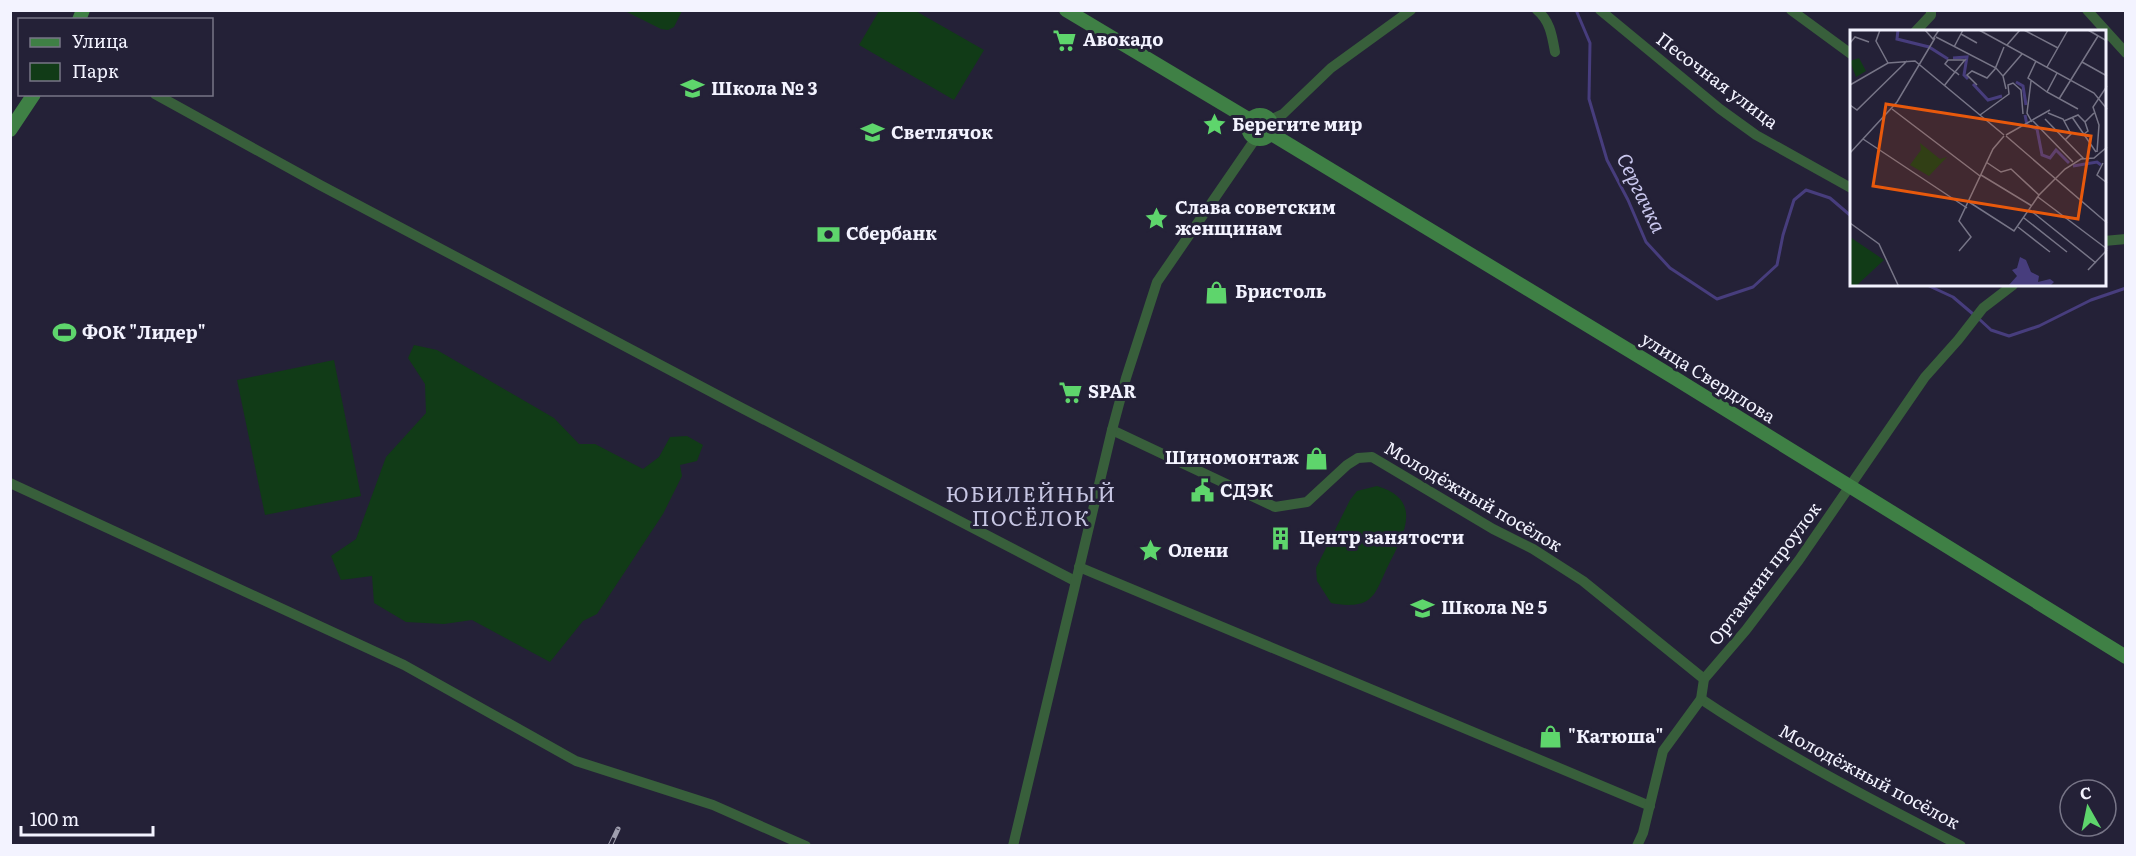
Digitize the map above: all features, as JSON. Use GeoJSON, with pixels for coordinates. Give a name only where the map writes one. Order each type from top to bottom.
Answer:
{"type":"FeatureCollection","features":[{"type":"Feature","properties":{"kind":"street"},"geometry":{"type":"LineString","coordinates":[[1066,10],[1250,120]]}},
{"type":"Feature","properties":{"kind":"street"},"geometry":{"type":"LineString","coordinates":[[1270,127],[1264,115],[1250,120],[1248,127],[1256,138],[1264,138],[1270,127],[1331,68],[1411,10]]}},
{"type":"Feature","properties":{"kind":"street"},"geometry":{"type":"LineString","coordinates":[[1537,10],[1546,18],[1555,52]]}},
{"type":"Feature","properties":{"kind":"street","name":"Песочная улица"},"geometry":{"type":"LineString","coordinates":[[1600,10],[1720,109],[1756,135],[1850,187]]}},
{"type":"Feature","properties":{"kind":"street"},"geometry":{"type":"LineString","coordinates":[[1791,10],[1850,53]]}},
{"type":"Feature","properties":{"kind":"street"},"geometry":{"type":"LineString","coordinates":[[1917,30],[1931,15],[1931,10]]}},
{"type":"Feature","properties":{"kind":"street"},"geometry":{"type":"LineString","coordinates":[[2087,10],[2105,30]]}},
{"type":"Feature","properties":{"kind":"street"},"geometry":{"type":"LineString","coordinates":[[2106,31],[2126,53]]}},
{"type":"Feature","properties":{"kind":"street"},"geometry":{"type":"LineString","coordinates":[[10,130],[33,96]]}},
{"type":"Feature","properties":{"kind":"street"},"geometry":{"type":"LineString","coordinates":[[159,96],[320,185],[644,357],[1076,581]]}},
{"type":"Feature","properties":{"kind":"street","name":"улица Свердлова"},"geometry":{"type":"LineString","coordinates":[[1270,127],[2126,657]]}},
{"type":"Feature","properties":{"kind":"street"},"geometry":{"type":"LineString","coordinates":[[1013,846],[1112,430],[1157,282],[1256,138]]}},
{"type":"Feature","properties":{"kind":"street"},"geometry":{"type":"LineString","coordinates":[[2106,241],[2126,239]]}},
{"type":"Feature","properties":{"kind":"street","name":"Ортамкин проулок"},"geometry":{"type":"LineString","coordinates":[[1704,679],[1746,630],[1799,560],[1925,377],[1999,288]]}},
{"type":"Feature","properties":{"kind":"street","name":"Молодёжный посёлок"},"geometry":{"type":"LineString","coordinates":[[1112,430],[1275,507],[1307,502],[1347,465],[1358,458],[1372,457],[1492,529],[1533,549],[1583,581],[1704,679]]}},
{"type":"Feature","properties":{"kind":"street"},"geometry":{"type":"LineString","coordinates":[[10,483],[404,665],[576,760],[713,805],[806,846]]}},
{"type":"Feature","properties":{"kind":"street"},"geometry":{"type":"LineString","coordinates":[[1079,567],[1650,806]]}},
{"type":"Feature","properties":{"kind":"street"},"geometry":{"type":"LineString","coordinates":[[1638,845],[1663,751],[1701,699],[1704,679]]}},
{"type":"Feature","properties":{"kind":"street","name":"Молодёжный посёлок"},"geometry":{"type":"LineString","coordinates":[[1701,699],[1749,731],[1886,808],[1961,846]]}},
{"type":"Feature","properties":{"kind":"green space"},"geometry":{"type":"Polygon","coordinates":[[[914,10],[984,50],[954,100],[859,45],[879,11],[914,10]]]}},
{"type":"Feature","properties":{"kind":"green space"},"geometry":{"type":"Polygon","coordinates":[[[625,11],[682,11],[674,27],[668,30],[661,29],[625,11]]]}},
{"type":"Feature","properties":{"kind":"green space"},"geometry":{"type":"Polygon","coordinates":[[[414,345],[437,350],[554,418],[579,444],[595,444],[643,469],[659,457],[670,437],[687,436],[703,445],[697,461],[680,465],[682,476],[663,514],[597,614],[583,621],[550,662],[472,620],[444,624],[406,622],[374,603],[372,576],[341,580],[331,556],[356,539],[386,457],[426,413],[425,384],[408,358],[414,345]]]}},
{"type":"Feature","properties":{"kind":"green space"},"geometry":{"type":"Polygon","coordinates":[[[334,360],[361,496],[265,515],[237,380],[334,360]]]}},
{"type":"Feature","properties":{"kind":"green space"},"geometry":{"type":"Polygon","coordinates":[[[1377,486],[1392,492],[1401,500],[1406,520],[1404,532],[1379,586],[1371,597],[1355,605],[1331,603],[1317,581],[1316,568],[1350,500],[1357,491],[1377,486]]]}},
{"type":"Feature","properties":{"kind":"waterway","name":"Сергачка"},"geometry":{"type":"LineString","coordinates":[[1576,10],[1590,43],[1589,99],[1607,160],[1646,242],[1670,268],[1717,299],[1753,287],[1777,265],[1794,200],[1806,190],[1830,198],[1850,215]]}},
{"type":"Feature","properties":{"kind":"waterway","name":"Сергачка"},"geometry":{"type":"LineString","coordinates":[[1929,286],[1953,297],[1973,314]]}},
{"type":"Feature","properties":{"kind":"waterway","name":"Сергачка"},"geometry":{"type":"LineString","coordinates":[[1978,318],[1991,330],[2009,336],[2039,326],[2091,300],[2126,288]]}},
{"type":"Feature","properties":{"kind":"railway"},"geometry":{"type":"LineString","coordinates":[[610,846],[618,829]]}},
{"type":"Feature","properties":{"kind":"place","name":"Авокадо"},"geometry":{"type":"Point","coordinates":[1065,40]}},
{"type":"Feature","properties":{"kind":"place","name":"Школа № 3"},"geometry":{"type":"Point","coordinates":[693,89]}},
{"type":"Feature","properties":{"kind":"place","name":"Берегите мир"},"geometry":{"type":"Point","coordinates":[1214,125]}},
{"type":"Feature","properties":{"kind":"place","name":"Светлячок"},"geometry":{"type":"Point","coordinates":[873,133]}},
{"type":"Feature","properties":{"kind":"place","name":"Слава советским женщинам"},"geometry":{"type":"Point","coordinates":[1157,218]}},
{"type":"Feature","properties":{"kind":"place","name":"Сбербанк"},"geometry":{"type":"Point","coordinates":[828,234]}},
{"type":"Feature","properties":{"kind":"place","name":"Бристоль"},"geometry":{"type":"Point","coordinates":[1217,292]}},
{"type":"Feature","properties":{"kind":"place","name":"ФОК \"Лидер\""},"geometry":{"type":"Point","coordinates":[64,333]}},
{"type":"Feature","properties":{"kind":"place","name":"SPAR"},"geometry":{"type":"Point","coordinates":[1070,392]}},
{"type":"Feature","properties":{"kind":"place","name":"Шиномонтаж"},"geometry":{"type":"Point","coordinates":[1317,458]}},
{"type":"Feature","properties":{"kind":"place","name":"СДЭК"},"geometry":{"type":"Point","coordinates":[1202,491]}},
{"type":"Feature","properties":{"kind":"place","name":"Центр занятости"},"geometry":{"type":"Point","coordinates":[1281,538]}},
{"type":"Feature","properties":{"kind":"place","name":"Олени"},"geometry":{"type":"Point","coordinates":[1150,551]}},
{"type":"Feature","properties":{"kind":"place","name":"Школа № 5"},"geometry":{"type":"Point","coordinates":[1423,608]}},
{"type":"Feature","properties":{"kind":"place","name":"\"Катюша\""},"geometry":{"type":"Point","coordinates":[1550,737]}},
{"type":"Feature","properties":{"kind":"district","name":"ЮБИЛЕЙНЫЙ ПОСЁЛОК"},"geometry":{"type":"Point","coordinates":[1031,507]}}]}
